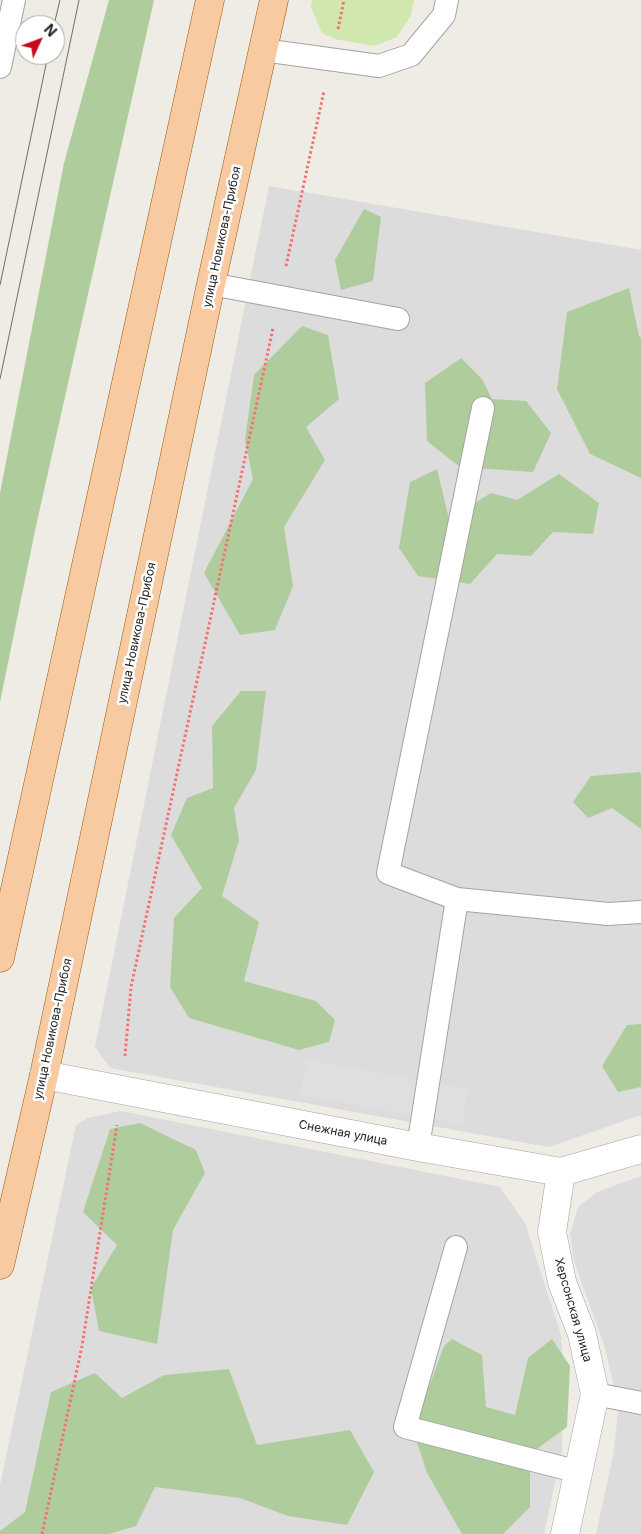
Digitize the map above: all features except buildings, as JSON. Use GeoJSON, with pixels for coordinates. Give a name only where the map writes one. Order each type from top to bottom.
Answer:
{"type":"FeatureCollection","features":[{"type":"Feature","properties":{"kind":"main road"},"geometry":{"type":"LineString","coordinates":[[0,958],[210,0]]}},
{"type":"Feature","properties":{"kind":"main road","name":"улица Новикова-Прибоя"},"geometry":{"type":"LineString","coordinates":[[0,1265],[44,1075],[211,284],[274,0]]}},
{"type":"Feature","properties":{"kind":"street","name":"Снежная улица"},"geometry":{"type":"LineString","coordinates":[[44,1075],[418,1147],[561,1172],[641,1148]]}},
{"type":"Feature","properties":{"kind":"street","name":"Херсонская улица"},"geometry":{"type":"LineString","coordinates":[[561,1172],[552,1232],[562,1282],[582,1334],[595,1394],[565,1534]]}},
{"type":"Feature","properties":{"kind":"lane"},"geometry":{"type":"LineString","coordinates":[[0,67],[14,0]]}},
{"type":"Feature","properties":{"kind":"lane"},"geometry":{"type":"LineString","coordinates":[[263,50],[378,66],[411,55],[444,15],[447,0]]}},
{"type":"Feature","properties":{"kind":"lane"},"geometry":{"type":"LineString","coordinates":[[211,284],[398,319]]}},
{"type":"Feature","properties":{"kind":"lane"},"geometry":{"type":"LineString","coordinates":[[483,408],[388,873],[457,899],[608,914],[641,912]]}},
{"type":"Feature","properties":{"kind":"lane"},"geometry":{"type":"LineString","coordinates":[[418,1147],[457,899]]}},
{"type":"Feature","properties":{"kind":"lane"},"geometry":{"type":"LineString","coordinates":[[456,1247],[405,1427],[579,1472]]}},
{"type":"Feature","properties":{"kind":"lane"},"geometry":{"type":"LineString","coordinates":[[595,1394],[641,1403]]}},
{"type":"Feature","properties":{"kind":"path"},"geometry":{"type":"LineString","coordinates":[[42,1534],[82,1346],[122,1090],[131,987],[344,0]]}},
{"type":"Feature","properties":{"kind":"shaded area"},"geometry":{"type":"Polygon","coordinates":[[[269,186],[641,250],[641,1115],[549,1147],[110,1068],[95,1047],[269,186]]]}},
{"type":"Feature","properties":{"kind":"shaded area"},"geometry":{"type":"Polygon","coordinates":[[[307,1060],[468,1089],[462,1124],[300,1095],[307,1060]]]}},
{"type":"Feature","properties":{"kind":"shaded area"},"geometry":{"type":"Polygon","coordinates":[[[121,1111],[500,1187],[525,1223],[561,1335],[564,1374],[562,1450],[544,1534],[0,1534],[0,1485],[76,1125],[88,1118],[121,1111]]]}},
{"type":"Feature","properties":{"kind":"shaded area"},"geometry":{"type":"Polygon","coordinates":[[[641,1176],[641,1534],[596,1534],[613,1456],[619,1406],[604,1345],[574,1261],[570,1234],[578,1207],[597,1192],[641,1176]]]}},
{"type":"Feature","properties":{"kind":"green space"},"geometry":{"type":"Polygon","coordinates":[[[109,0],[154,0],[36,526],[0,702],[0,493],[64,163],[109,0]]]}},
{"type":"Feature","properties":{"kind":"green space"},"geometry":{"type":"Polygon","coordinates":[[[312,0],[414,0],[411,15],[397,37],[374,46],[335,39],[322,33],[311,7],[312,0]]]}},
{"type":"Feature","properties":{"kind":"green space"},"geometry":{"type":"Polygon","coordinates":[[[364,209],[381,217],[373,281],[341,290],[335,260],[364,209]]]}},
{"type":"Feature","properties":{"kind":"green space"},"geometry":{"type":"Polygon","coordinates":[[[629,288],[641,338],[641,478],[590,454],[557,389],[567,312],[629,288]]]}},
{"type":"Feature","properties":{"kind":"green space"},"geometry":{"type":"Polygon","coordinates":[[[302,326],[328,335],[339,399],[306,427],[325,460],[284,527],[293,586],[275,630],[240,635],[204,573],[253,479],[245,440],[254,375],[302,326]]]}},
{"type":"Feature","properties":{"kind":"green space"},"geometry":{"type":"Polygon","coordinates":[[[461,358],[482,379],[492,399],[526,401],[551,433],[533,472],[460,467],[427,441],[425,383],[461,358]]]}},
{"type":"Feature","properties":{"kind":"green space"},"geometry":{"type":"Polygon","coordinates":[[[437,469],[449,519],[491,493],[517,500],[559,474],[599,503],[593,534],[553,532],[531,556],[497,554],[470,584],[418,576],[399,548],[410,482],[437,469]]]}},
{"type":"Feature","properties":{"kind":"green space"},"geometry":{"type":"Polygon","coordinates":[[[241,691],[266,691],[256,770],[234,808],[239,840],[222,896],[259,922],[244,981],[316,1001],[335,1020],[329,1042],[299,1050],[189,1018],[170,987],[174,918],[202,888],[171,835],[187,798],[213,788],[212,726],[241,691]]]}},
{"type":"Feature","properties":{"kind":"green space"},"geometry":{"type":"Polygon","coordinates":[[[640,772],[641,829],[612,808],[588,818],[573,802],[591,776],[640,772]]]}},
{"type":"Feature","properties":{"kind":"green space"},"geometry":{"type":"Polygon","coordinates":[[[641,1024],[641,1087],[618,1092],[602,1066],[627,1025],[641,1024]]]}},
{"type":"Feature","properties":{"kind":"green space"},"geometry":{"type":"Polygon","coordinates":[[[140,1123],[196,1150],[205,1173],[173,1230],[157,1344],[99,1331],[91,1288],[117,1245],[83,1212],[110,1129],[140,1123]]]}},
{"type":"Feature","properties":{"kind":"green space"},"geometry":{"type":"Polygon","coordinates":[[[452,1339],[482,1355],[486,1407],[515,1415],[528,1358],[552,1339],[570,1366],[567,1427],[530,1454],[530,1507],[503,1534],[462,1534],[427,1473],[413,1430],[444,1346],[452,1339]]]}},
{"type":"Feature","properties":{"kind":"green space"},"geometry":{"type":"Polygon","coordinates":[[[229,1369],[257,1445],[350,1430],[374,1472],[347,1525],[288,1516],[240,1498],[155,1487],[136,1526],[109,1534],[0,1534],[0,1531],[25,1512],[51,1392],[95,1373],[122,1398],[164,1375],[229,1369]]]}},
{"type":"Feature","properties":{"kind":"tram line"},"geometry":{"type":"LineString","coordinates":[[56,15],[60,0]]}},
{"type":"Feature","properties":{"kind":"tram line"},"geometry":{"type":"LineString","coordinates":[[0,379],[79,0]]}},
{"type":"Feature","properties":{"kind":"tram line"},"geometry":{"type":"LineString","coordinates":[[0,285],[46,65]]}}]}
